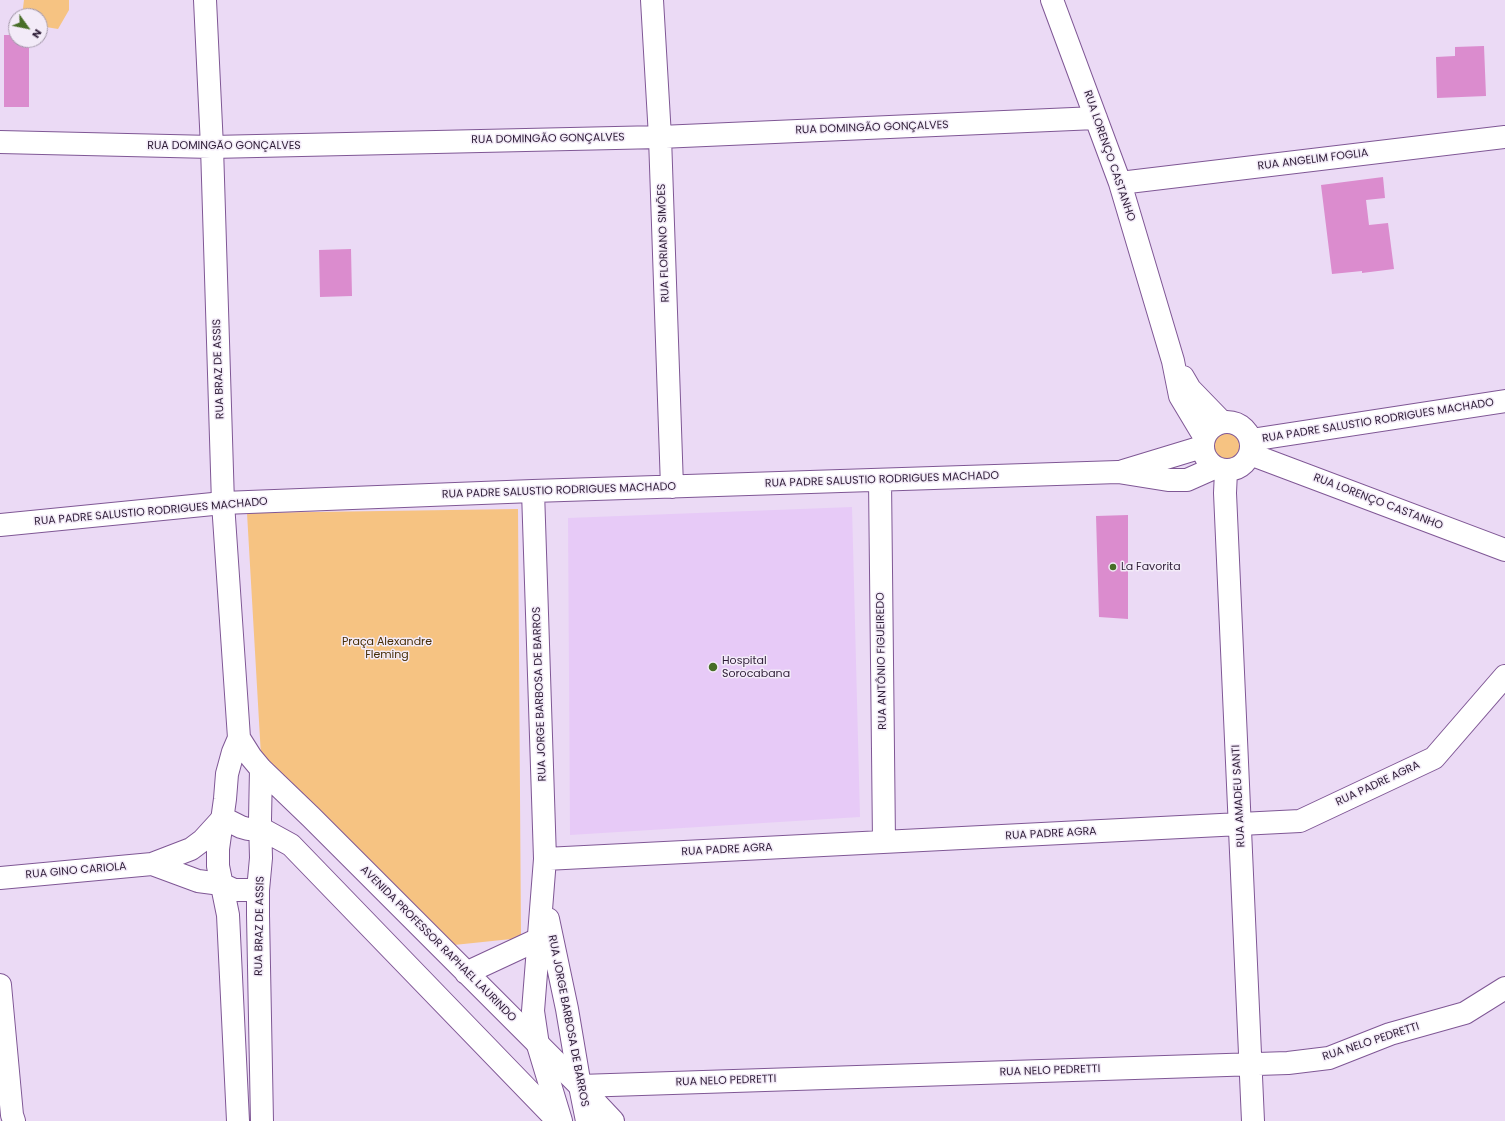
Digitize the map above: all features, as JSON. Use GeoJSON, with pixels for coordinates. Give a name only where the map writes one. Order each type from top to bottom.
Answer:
{"type":"FeatureCollection","features":[{"type":"Feature","properties":{"kind":"street","name":"RUA BRAZ DE ASSIS"},"geometry":{"type":"LineString","coordinates":[[205,0],[212,147],[223,504],[239,738],[233,752],[227,774],[223,818],[218,849],[218,866],[228,915],[238,1121]]}},
{"type":"Feature","properties":{"kind":"street","name":"RUA FLORIANO SIMÕES"},"geometry":{"type":"LineString","coordinates":[[652,0],[660,137],[672,487]]}},
{"type":"Feature","properties":{"kind":"street","name":"RUA LORENÇO CASTANHO"},"geometry":{"type":"LineString","coordinates":[[1052,0],[1120,182],[1173,360],[1180,396],[1203,441]]}},
{"type":"Feature","properties":{"kind":"street","name":"RUA DOMINGÃO GONÇALVES"},"geometry":{"type":"LineString","coordinates":[[0,142],[212,147],[660,137],[1096,118]]}},
{"type":"Feature","properties":{"kind":"street","name":"RUA ANGELIM FOGLIA"},"geometry":{"type":"LineString","coordinates":[[1120,182],[1505,137]]}},
{"type":"Feature","properties":{"kind":"street","name":"RUA LORENÇO CASTANHO"},"geometry":{"type":"LineString","coordinates":[[1173,360],[1190,389],[1222,422]]}},
{"type":"Feature","properties":{"kind":"street","name":"RUA PADRE SALUSTIO RODRIGUES MACHADO"},"geometry":{"type":"LineString","coordinates":[[1251,447],[1505,401]]}},
{"type":"Feature","properties":{"kind":"street"},"geometry":{"type":"LineString","coordinates":[[1222,422],[1235,423],[1245,430],[1251,447],[1245,463],[1236,469],[1220,469],[1206,459],[1203,441],[1212,427],[1222,422]]}},
{"type":"Feature","properties":{"kind":"street","name":"RUA PADRE SALUSTIO RODRIGUES MACHADO"},"geometry":{"type":"LineString","coordinates":[[1118,472],[1203,441]]}},
{"type":"Feature","properties":{"kind":"street","name":"RUA LORENÇO CASTANHO"},"geometry":{"type":"LineString","coordinates":[[1251,447],[1505,550]]}},
{"type":"Feature","properties":{"kind":"street","name":"RUA PADRE SALUSTIO RODRIGUES MACHADO"},"geometry":{"type":"LineString","coordinates":[[0,525],[223,504],[1118,472],[1168,480],[1187,480],[1220,469]]}},
{"type":"Feature","properties":{"kind":"street","name":"RUA AMADEU SANTI"},"geometry":{"type":"LineString","coordinates":[[1220,469],[1226,501],[1253,1121]]}},
{"type":"Feature","properties":{"kind":"street","name":"RUA ANTÔNIO FIGUEIREDO"},"geometry":{"type":"LineString","coordinates":[[880,480],[884,842]]}},
{"type":"Feature","properties":{"kind":"street","name":"RUA JORGE BARBOSA DE BARROS"},"geometry":{"type":"LineString","coordinates":[[533,492],[545,859],[533,1011],[538,1045],[560,1121]]}},
{"type":"Feature","properties":{"kind":"street","name":"RUA PADRE AGRA"},"geometry":{"type":"LineString","coordinates":[[545,859],[1300,821],[1434,758],[1505,676]]}},
{"type":"Feature","properties":{"kind":"street","name":"RUA BRAZ DE ASSIS"},"geometry":{"type":"LineString","coordinates":[[239,738],[251,757],[261,769],[261,858],[258,890],[262,1121]]}},
{"type":"Feature","properties":{"kind":"street"},"geometry":{"type":"LineString","coordinates":[[227,774],[239,766],[247,764],[261,769]]}},
{"type":"Feature","properties":{"kind":"street","name":"AVENIDA PROFESSOR RAPHAEL LAURINDO"},"geometry":{"type":"LineString","coordinates":[[261,769],[311,817],[580,1086],[613,1121]]}},
{"type":"Feature","properties":{"kind":"street"},"geometry":{"type":"LineString","coordinates":[[223,818],[248,829],[260,828],[291,845],[560,1121]]}},
{"type":"Feature","properties":{"kind":"street","name":"RUA GINO CARIOLA"},"geometry":{"type":"LineString","coordinates":[[0,878],[152,864],[191,849],[203,840],[223,818]]}},
{"type":"Feature","properties":{"kind":"street","name":"RUA GINO CARIOLA"},"geometry":{"type":"LineString","coordinates":[[152,864],[198,882],[221,884],[234,890],[258,890]]}},
{"type":"Feature","properties":{"kind":"street","name":"RUA JORGE BARBOSA DE BARROS"},"geometry":{"type":"LineString","coordinates":[[543,897],[567,1009],[587,1121]]}},
{"type":"Feature","properties":{"kind":"street"},"geometry":{"type":"LineString","coordinates":[[466,973],[539,938]]}},
{"type":"Feature","properties":{"kind":"street"},"geometry":{"type":"LineString","coordinates":[[0,985],[12,1115],[14,1121]]}},
{"type":"Feature","properties":{"kind":"street","name":"RUA NELO PEDRETTI"},"geometry":{"type":"LineString","coordinates":[[580,1086],[1251,1064],[1329,1058],[1390,1034],[1465,1013],[1505,988]]}},
{"type":"Feature","properties":{"kind":"shaded area","name":"Hospital Sorocabana"},"geometry":{"type":"Polygon","coordinates":[[[852,507],[860,817],[570,835],[568,518],[852,507]]]}},
{"type":"Feature","properties":{"kind":"green space"},"geometry":{"type":"Polygon","coordinates":[[[24,0],[69,0],[69,10],[58,29],[48,27],[48,8],[23,8],[24,0]]]}},
{"type":"Feature","properties":{"kind":"green space"},"geometry":{"type":"Polygon","coordinates":[[[1231,428],[1240,433],[1244,439],[1244,453],[1240,459],[1231,464],[1223,464],[1214,459],[1210,453],[1209,442],[1214,433],[1220,429],[1231,428]]]}},
{"type":"Feature","properties":{"kind":"green space","name":"Praça Alexandre Fleming"},"geometry":{"type":"Polygon","coordinates":[[[518,509],[521,938],[454,945],[261,756],[247,513],[518,509]]]}},
{"type":"Feature","properties":{"kind":"building"},"geometry":{"type":"Polygon","coordinates":[[[4,35],[8,35],[8,48],[29,48],[29,107],[4,107],[4,35]]]}},
{"type":"Feature","properties":{"kind":"building"},"geometry":{"type":"Polygon","coordinates":[[[1484,46],[1486,96],[1437,98],[1436,57],[1455,56],[1455,47],[1484,46]]]}},
{"type":"Feature","properties":{"kind":"building"},"geometry":{"type":"Polygon","coordinates":[[[1383,177],[1385,198],[1366,200],[1369,225],[1388,223],[1394,269],[1362,273],[1362,271],[1332,274],[1321,185],[1383,177]]]}},
{"type":"Feature","properties":{"kind":"building"},"geometry":{"type":"Polygon","coordinates":[[[351,249],[352,296],[320,297],[319,250],[351,249]]]}},
{"type":"Feature","properties":{"kind":"building","name":"La Favorita"},"geometry":{"type":"Polygon","coordinates":[[[1128,515],[1128,619],[1099,617],[1096,516],[1128,515]]]}},
{"type":"Feature","properties":{"kind":"place","name":"La Favorita"},"geometry":{"type":"Point","coordinates":[1113,567]}},
{"type":"Feature","properties":{"kind":"place","name":"Hospital Sorocabana"},"geometry":{"type":"Point","coordinates":[713,667]}}]}
